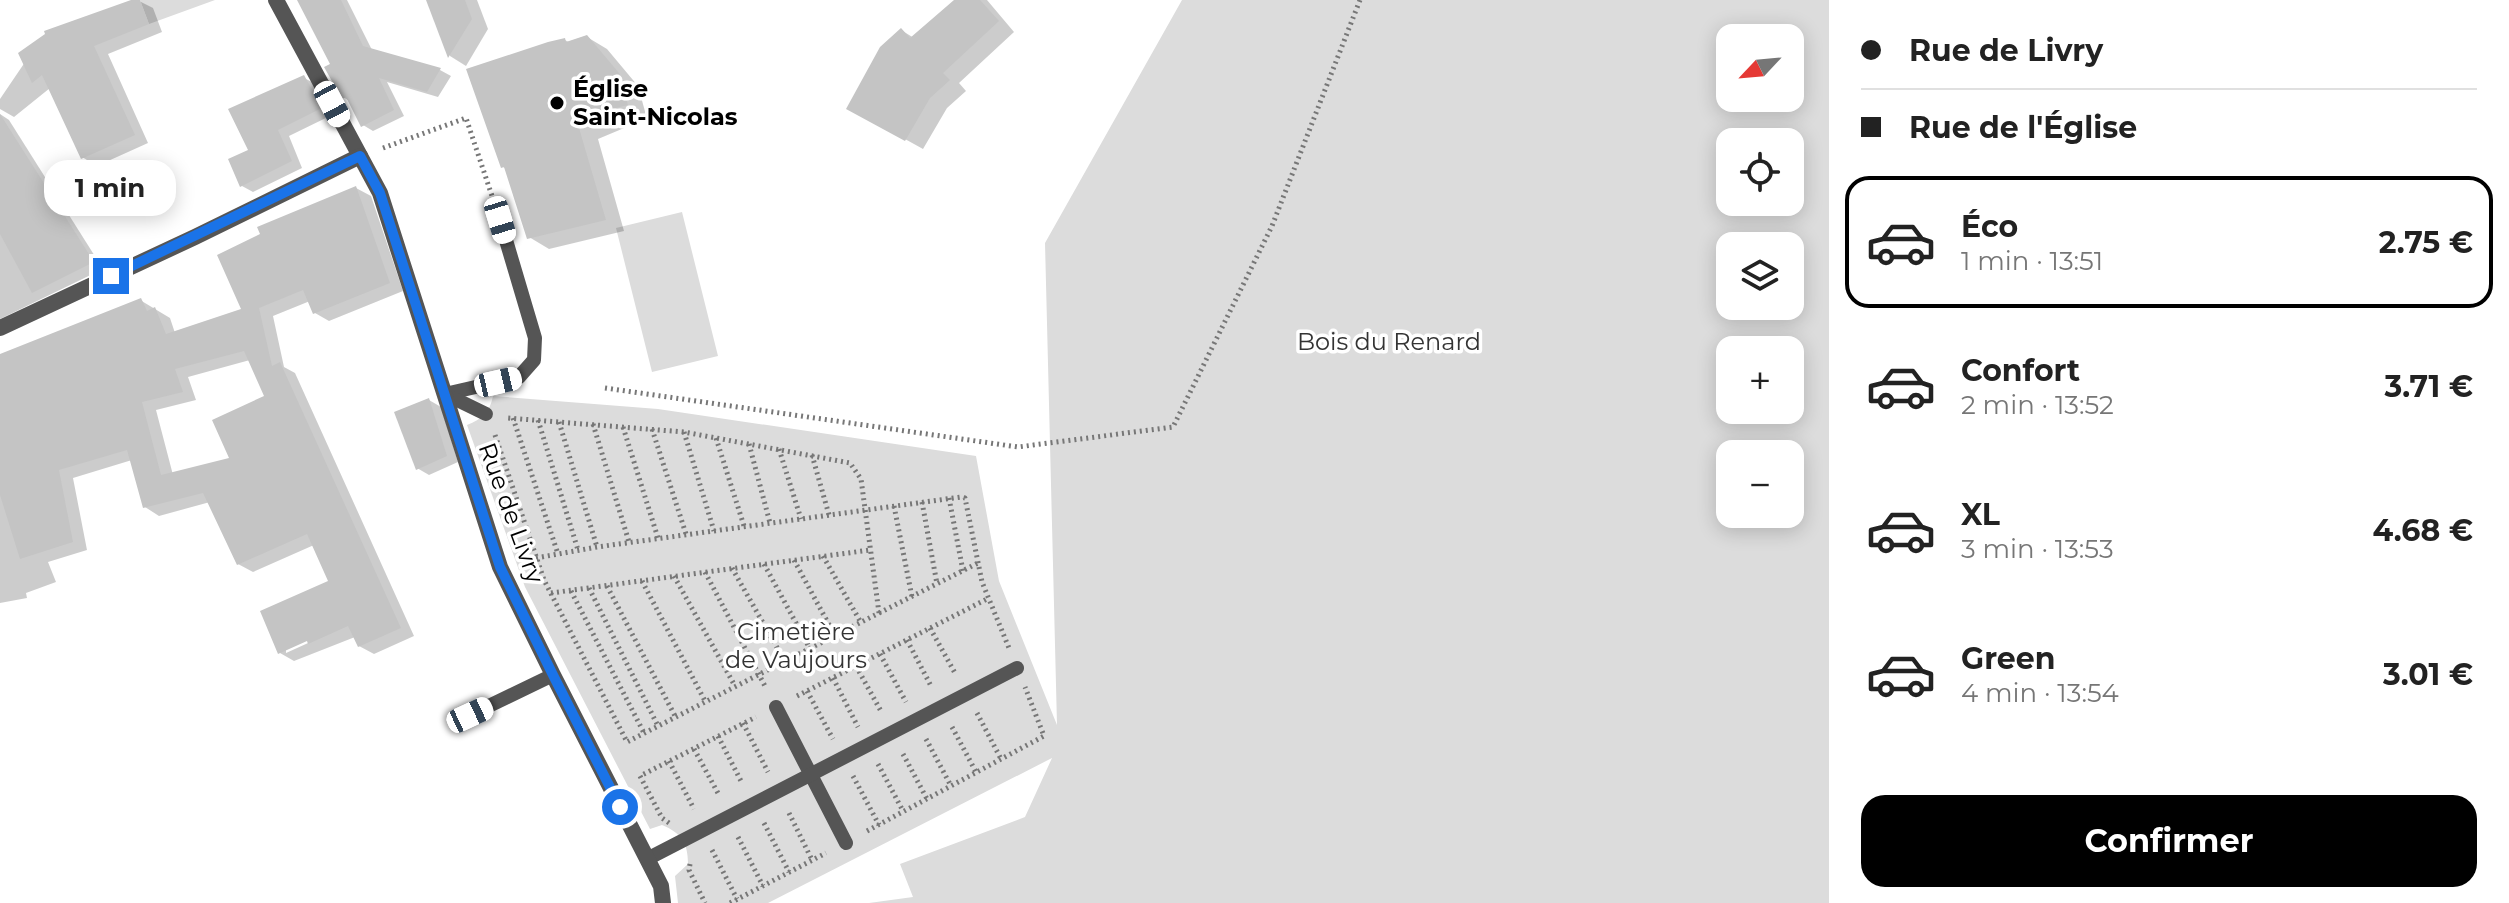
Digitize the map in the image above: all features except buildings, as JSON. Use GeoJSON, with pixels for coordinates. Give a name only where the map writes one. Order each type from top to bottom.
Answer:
{"type":"FeatureCollection","features":[{"type":"Feature","properties":{"kind":"street","name":"Rue de Livry"},"geometry":{"type":"LineString","coordinates":[[276,0],[380,193],[500,567],[661,886],[663,903]]}},
{"type":"Feature","properties":{"kind":"street"},"geometry":{"type":"LineString","coordinates":[[0,328],[360,156]]}},
{"type":"Feature","properties":{"kind":"lane"},"geometry":{"type":"LineString","coordinates":[[445,394],[519,377],[534,360],[535,338],[500,220]]}},
{"type":"Feature","properties":{"kind":"lane"},"geometry":{"type":"LineString","coordinates":[[445,394],[490,418]]}},
{"type":"Feature","properties":{"kind":"lane"},"geometry":{"type":"LineString","coordinates":[[647,859],[1017,668]]}},
{"type":"Feature","properties":{"kind":"lane"},"geometry":{"type":"LineString","coordinates":[[470,715],[553,675]]}},
{"type":"Feature","properties":{"kind":"lane"},"geometry":{"type":"LineString","coordinates":[[776,707],[846,843]]}},
{"type":"Feature","properties":{"kind":"path"},"geometry":{"type":"LineString","coordinates":[[605,388],[1018,447],[1173,427],[1272,226],[1360,0]]}},
{"type":"Feature","properties":{"kind":"path"},"geometry":{"type":"LineString","coordinates":[[360,156],[466,118],[500,220]]}},
{"type":"Feature","properties":{"kind":"path"},"geometry":{"type":"LineString","coordinates":[[490,418],[536,558],[627,742],[978,563]]}},
{"type":"Feature","properties":{"kind":"path"},"geometry":{"type":"LineString","coordinates":[[504,418],[684,432],[845,461],[854,466],[861,479],[879,613]]}},
{"type":"Feature","properties":{"kind":"path"},"geometry":{"type":"LineString","coordinates":[[513,418],[558,554]]}},
{"type":"Feature","properties":{"kind":"path"},"geometry":{"type":"LineString","coordinates":[[538,420],[578,550]]}},
{"type":"Feature","properties":{"kind":"path"},"geometry":{"type":"LineString","coordinates":[[559,422],[597,547]]}},
{"type":"Feature","properties":{"kind":"path"},"geometry":{"type":"LineString","coordinates":[[593,424],[629,542]]}},
{"type":"Feature","properties":{"kind":"path"},"geometry":{"type":"LineString","coordinates":[[623,427],[658,538]]}},
{"type":"Feature","properties":{"kind":"path"},"geometry":{"type":"LineString","coordinates":[[652,429],[686,534]]}},
{"type":"Feature","properties":{"kind":"path"},"geometry":{"type":"LineString","coordinates":[[684,432],[714,531]]}},
{"type":"Feature","properties":{"kind":"path"},"geometry":{"type":"LineString","coordinates":[[716,438],[744,526]]}},
{"type":"Feature","properties":{"kind":"path"},"geometry":{"type":"LineString","coordinates":[[749,444],[770,523]]}},
{"type":"Feature","properties":{"kind":"path"},"geometry":{"type":"LineString","coordinates":[[779,449],[801,519]]}},
{"type":"Feature","properties":{"kind":"path"},"geometry":{"type":"LineString","coordinates":[[812,455],[829,515]]}},
{"type":"Feature","properties":{"kind":"path"},"geometry":{"type":"LineString","coordinates":[[949,498],[963,571]]}},
{"type":"Feature","properties":{"kind":"path"},"geometry":{"type":"LineString","coordinates":[[536,558],[686,534],[965,498],[978,563],[989,598],[1044,736],[730,903]]}},
{"type":"Feature","properties":{"kind":"path"},"geometry":{"type":"LineString","coordinates":[[922,502],[937,584]]}},
{"type":"Feature","properties":{"kind":"path"},"geometry":{"type":"LineString","coordinates":[[894,506],[912,597]]}},
{"type":"Feature","properties":{"kind":"path"},"geometry":{"type":"LineString","coordinates":[[551,593],[870,550]]}},
{"type":"Feature","properties":{"kind":"path"},"geometry":{"type":"LineString","coordinates":[[823,556],[860,621]]}},
{"type":"Feature","properties":{"kind":"path"},"geometry":{"type":"LineString","coordinates":[[794,560],[834,634]]}},
{"type":"Feature","properties":{"kind":"path"},"geometry":{"type":"LineString","coordinates":[[764,564],[809,647]]}},
{"type":"Feature","properties":{"kind":"path"},"geometry":{"type":"LineString","coordinates":[[732,568],[784,660]]}},
{"type":"Feature","properties":{"kind":"path"},"geometry":{"type":"LineString","coordinates":[[705,572],[776,707]]}},
{"type":"Feature","properties":{"kind":"path"},"geometry":{"type":"LineString","coordinates":[[674,576],[735,686]]}},
{"type":"Feature","properties":{"kind":"path"},"geometry":{"type":"LineString","coordinates":[[642,581],[705,701]]}},
{"type":"Feature","properties":{"kind":"path"},"geometry":{"type":"LineString","coordinates":[[607,586],[675,717]]}},
{"type":"Feature","properties":{"kind":"path"},"geometry":{"type":"LineString","coordinates":[[589,588],[658,726]]}},
{"type":"Feature","properties":{"kind":"path"},"geometry":{"type":"LineString","coordinates":[[571,591],[644,733]]}},
{"type":"Feature","properties":{"kind":"path"},"geometry":{"type":"LineString","coordinates":[[705,903],[689,870],[691,836],[662,818],[640,776],[989,598]]}},
{"type":"Feature","properties":{"kind":"green space"},"geometry":{"type":"Polygon","coordinates":[[[140,0],[215,0],[149,24],[140,0]]]}},
{"type":"Feature","properties":{"kind":"green space","name":"Bois du Renard"},"geometry":{"type":"Polygon","coordinates":[[[1182,0],[1829,0],[1829,903],[869,903],[913,897],[900,864],[1025,817],[1052,758],[768,903],[678,903],[675,876],[688,864],[685,844],[679,835],[662,825],[650,829],[525,587],[467,425],[484,414],[493,396],[658,409],[976,456],[999,581],[1057,725],[1045,243],[1182,0]]]}},
{"type":"Feature","properties":{"kind":"green space"},"geometry":{"type":"Polygon","coordinates":[[[682,212],[718,356],[652,372],[616,228],[682,212]]]}},
{"type":"Feature","properties":{"kind":"place","name":"Église Saint-Nicolas"},"geometry":{"type":"Point","coordinates":[557,103]}},
{"type":"Feature","properties":{"kind":"route"},"geometry":{"type":"LineString","coordinates":[[111,276],[360,156],[380,193],[500,567],[620,807]]}},
{"type":"Feature","properties":{"kind":"park label","name":"Cimetière de Vaujours"},"geometry":{"type":"Point","coordinates":[796,646]}}]}
